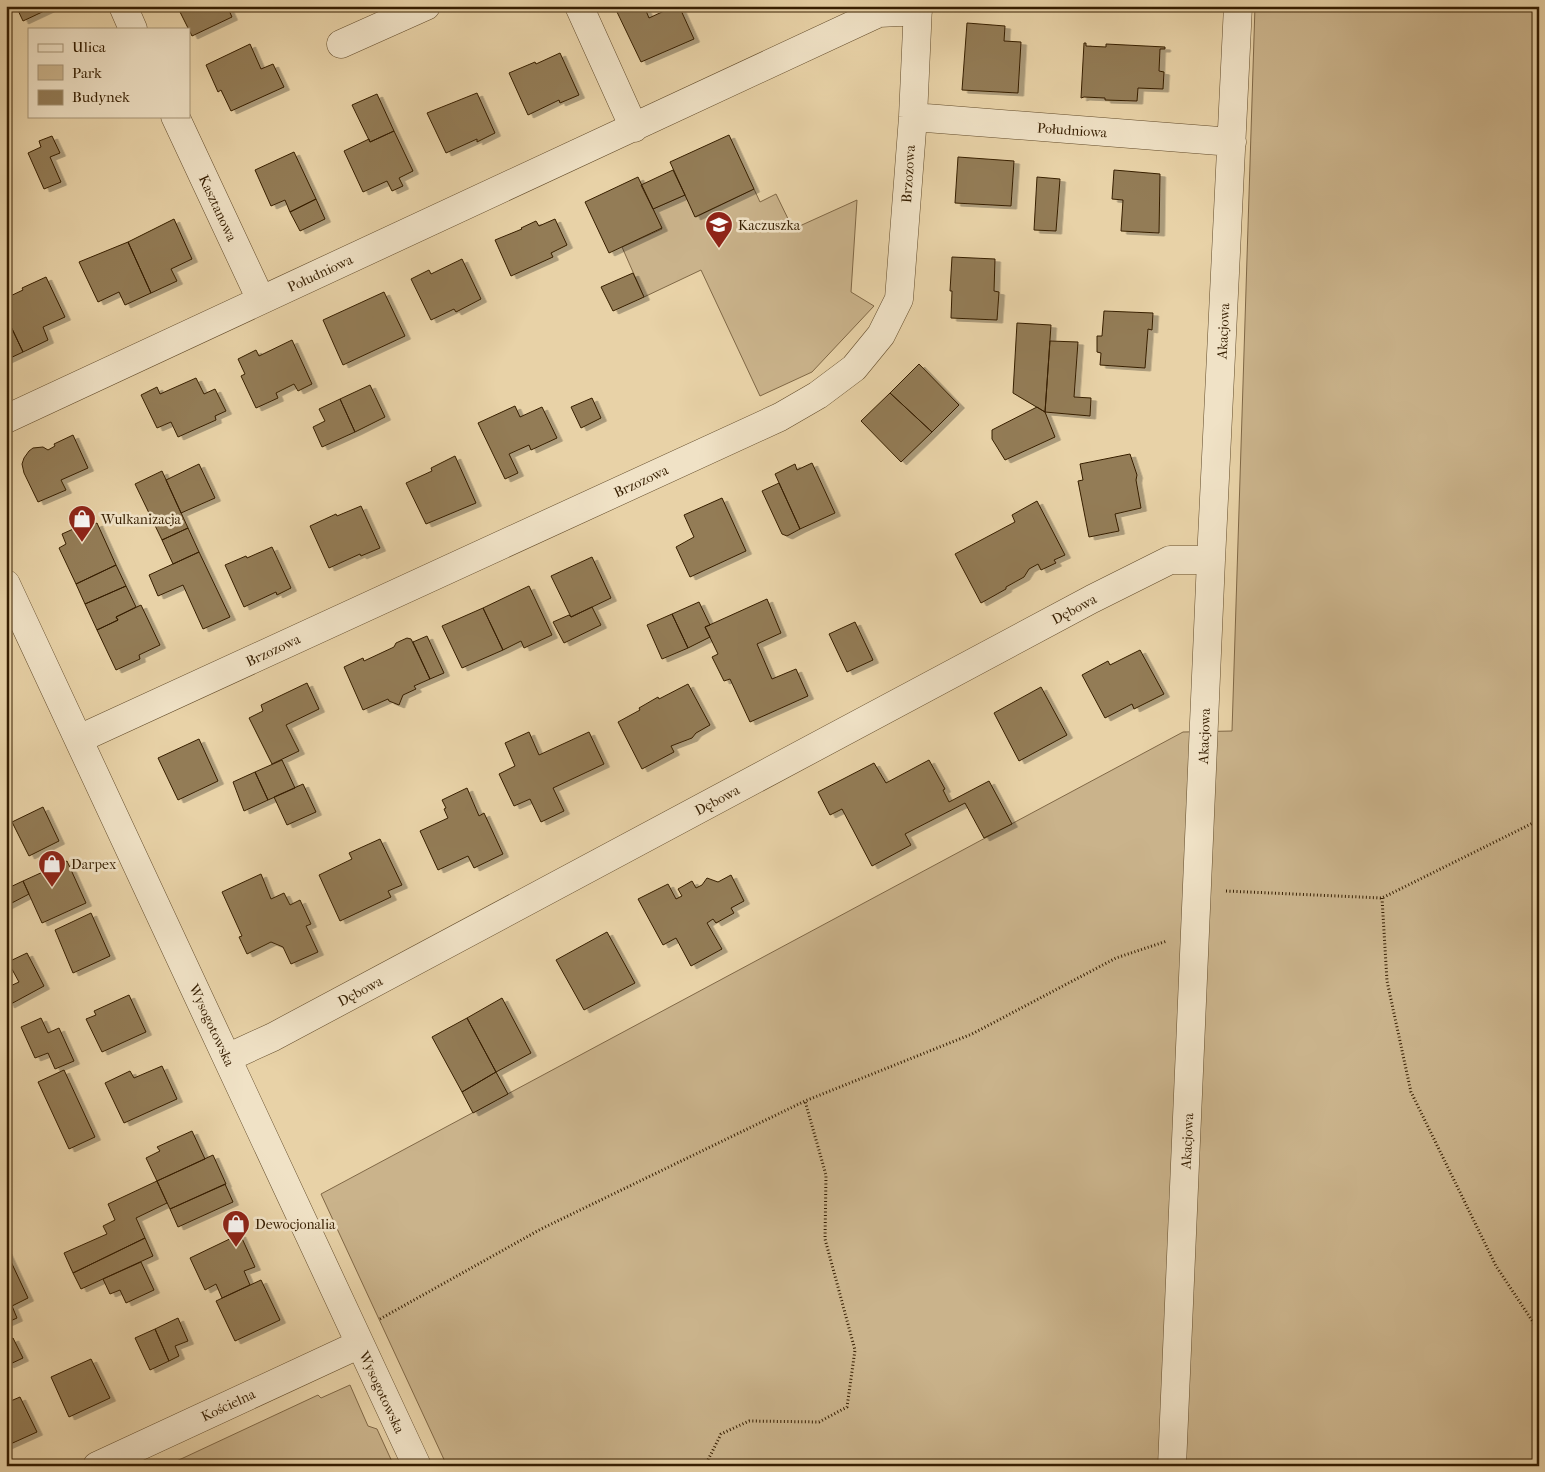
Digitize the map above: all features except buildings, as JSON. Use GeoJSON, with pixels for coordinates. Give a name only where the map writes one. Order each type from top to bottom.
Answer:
{"type":"FeatureCollection","features":[{"type":"Feature","properties":{"kind":"street"},"geometry":{"type":"LineString","coordinates":[[123,6],[134,28]]}},
{"type":"Feature","properties":{"kind":"street"},"geometry":{"type":"LineString","coordinates":[[341,44],[426,6]]}},
{"type":"Feature","properties":{"kind":"street"},"geometry":{"type":"LineString","coordinates":[[579,6],[634,128]]}},
{"type":"Feature","properties":{"kind":"street","name":"Akacjowa"},"geometry":{"type":"LineString","coordinates":[[1172,1466],[1211,560],[1238,6]]}},
{"type":"Feature","properties":{"kind":"street","name":"Południowa"},"geometry":{"type":"LineString","coordinates":[[6,419],[870,17],[879,13],[918,8]]}},
{"type":"Feature","properties":{"kind":"street","name":"Brzozowa"},"geometry":{"type":"LineString","coordinates":[[79,739],[780,416],[825,390],[854,368],[881,335],[899,299],[913,117],[918,8]]}},
{"type":"Feature","properties":{"kind":"street","name":"Południowa"},"geometry":{"type":"LineString","coordinates":[[913,117],[1232,142]]}},
{"type":"Feature","properties":{"kind":"street","name":"Kasztanowa"},"geometry":{"type":"LineString","coordinates":[[176,118],[261,300]]}},
{"type":"Feature","properties":{"kind":"street","name":"Dębowa"},"geometry":{"type":"LineString","coordinates":[[227,1058],[273,1037],[1092,599],[1170,560],[1211,560]]}},
{"type":"Feature","properties":{"kind":"street","name":"Wysogotowska"},"geometry":{"type":"LineString","coordinates":[[6,584],[227,1058],[366,1334],[417,1466]]}},
{"type":"Feature","properties":{"kind":"street","name":"Kościelna"},"geometry":{"type":"LineString","coordinates":[[97,1466],[366,1334]]}},
{"type":"Feature","properties":{"kind":"path"},"geometry":{"type":"LineString","coordinates":[[1198,890],[1382,898],[1539,820]]}},
{"type":"Feature","properties":{"kind":"path"},"geometry":{"type":"LineString","coordinates":[[1382,898],[1387,980],[1411,1092],[1496,1266],[1539,1331]]}},
{"type":"Feature","properties":{"kind":"path"},"geometry":{"type":"LineString","coordinates":[[366,1334],[541,1228],[805,1101],[972,1034],[1116,958],[1196,932]]}},
{"type":"Feature","properties":{"kind":"path"},"geometry":{"type":"LineString","coordinates":[[705,1466],[721,1434],[749,1421],[819,1422],[847,1406],[855,1350],[825,1239],[826,1175],[805,1101]]}},
{"type":"Feature","properties":{"kind":"green space"},"geometry":{"type":"Polygon","coordinates":[[[1255,6],[1539,6],[1539,1466],[447,1466],[321,1194],[1183,732],[1232,731],[1255,6]]]}},
{"type":"Feature","properties":{"kind":"green space","name":"Kaczuszka"},"geometry":{"type":"Polygon","coordinates":[[[754,189],[760,202],[776,194],[793,229],[857,200],[851,292],[874,306],[812,372],[760,396],[701,270],[644,297],[622,247],[662,229],[653,209],[685,195],[696,217],[754,189]]]}},
{"type":"Feature","properties":{"kind":"green space"},"geometry":{"type":"Polygon","coordinates":[[[350,1385],[368,1426],[377,1429],[394,1466],[166,1466],[318,1395],[321,1398],[350,1385]]]}},
{"type":"Feature","properties":{"kind":"place","name":"Kaczuszka"},"geometry":{"type":"Point","coordinates":[719,249]}},
{"type":"Feature","properties":{"kind":"place","name":"Wulkanizacja"},"geometry":{"type":"Point","coordinates":[82,543]}},
{"type":"Feature","properties":{"kind":"place","name":"Darpex"},"geometry":{"type":"Point","coordinates":[52,888]}},
{"type":"Feature","properties":{"kind":"place","name":"Dewocjonalia"},"geometry":{"type":"Point","coordinates":[236,1248]}}]}
